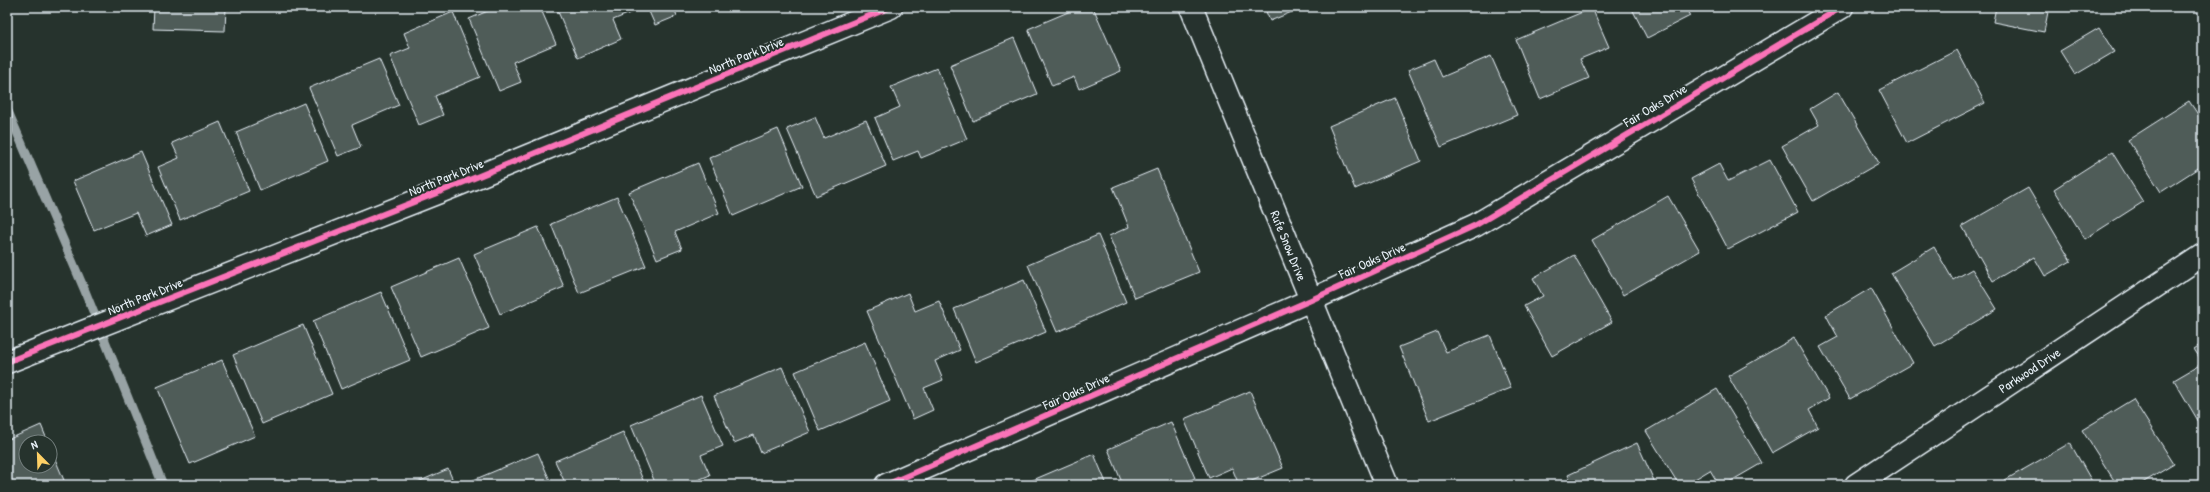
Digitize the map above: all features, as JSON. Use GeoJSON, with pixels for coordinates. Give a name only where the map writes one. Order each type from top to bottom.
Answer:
{"type":"FeatureCollection","features":[{"type":"Feature","properties":{"kind":"street","name":"North Park Drive"},"geometry":{"type":"LineString","coordinates":[[7,362],[457,184],[891,7]]}},
{"type":"Feature","properties":{"kind":"street","name":"Rufe Snow Drive"},"geometry":{"type":"LineString","coordinates":[[1191,7],[1387,485]]}},
{"type":"Feature","properties":{"kind":"street","name":"Fair Oaks Drive"},"geometry":{"type":"LineString","coordinates":[[886,485],[1311,300],[1476,225],[1842,7]]}},
{"type":"Feature","properties":{"kind":"street","name":"Parkwood Drive"},"geometry":{"type":"LineString","coordinates":[[1856,485],[2203,255]]}},
{"type":"Feature","properties":{"kind":"building"},"geometry":{"type":"Polygon","coordinates":[[[154,7],[226,7],[225,31],[153,29],[154,7]]]}},
{"type":"Feature","properties":{"kind":"building"},"geometry":{"type":"Polygon","coordinates":[[[497,7],[540,7],[556,44],[513,62],[521,82],[499,91],[469,19],[497,7]]]}},
{"type":"Feature","properties":{"kind":"building"},"geometry":{"type":"Polygon","coordinates":[[[556,7],[633,7],[635,11],[613,20],[621,39],[578,58],[556,7]]]}},
{"type":"Feature","properties":{"kind":"building"},"geometry":{"type":"Polygon","coordinates":[[[647,7],[674,7],[677,16],[655,25],[647,7]]]}},
{"type":"Feature","properties":{"kind":"building"},"geometry":{"type":"Polygon","coordinates":[[[1080,7],[1093,7],[1121,71],[1079,89],[1074,77],[1052,86],[1028,29],[1080,7]]]}},
{"type":"Feature","properties":{"kind":"building"},"geometry":{"type":"Polygon","coordinates":[[[1264,7],[1299,7],[1299,9],[1270,21],[1264,7]]]}},
{"type":"Feature","properties":{"kind":"building"},"geometry":{"type":"Polygon","coordinates":[[[1631,7],[1685,7],[1690,16],[1647,38],[1631,7]]]}},
{"type":"Feature","properties":{"kind":"building"},"geometry":{"type":"Polygon","coordinates":[[[1996,7],[2049,7],[2044,32],[1993,22],[1996,7]]]}},
{"type":"Feature","properties":{"kind":"building"},"geometry":{"type":"Polygon","coordinates":[[[1592,8],[1609,47],[1580,59],[1589,78],[1540,99],[1516,40],[1592,8]]]}},
{"type":"Feature","properties":{"kind":"building"},"geometry":{"type":"Polygon","coordinates":[[[453,12],[480,77],[435,96],[443,115],[419,125],[390,56],[410,48],[404,33],[453,12]]]}},
{"type":"Feature","properties":{"kind":"building"},"geometry":{"type":"Polygon","coordinates":[[[2099,28],[2114,52],[2075,75],[2060,51],[2099,28]]]}},
{"type":"Feature","properties":{"kind":"building"},"geometry":{"type":"Polygon","coordinates":[[[1014,38],[1037,94],[973,121],[950,65],[1014,38]]]}},
{"type":"Feature","properties":{"kind":"building"},"geometry":{"type":"Polygon","coordinates":[[[1957,50],[1985,103],[1907,143],[1879,90],[1957,50]]]}},
{"type":"Feature","properties":{"kind":"building"},"geometry":{"type":"Polygon","coordinates":[[[1491,56],[1517,115],[1441,147],[1408,70],[1434,59],[1442,77],[1491,56]]]}},
{"type":"Feature","properties":{"kind":"building"},"geometry":{"type":"Polygon","coordinates":[[[379,59],[399,105],[352,125],[361,147],[338,156],[309,88],[379,59]]]}},
{"type":"Feature","properties":{"kind":"building"},"geometry":{"type":"Polygon","coordinates":[[[937,68],[967,139],[921,158],[918,151],[893,161],[875,118],[900,107],[891,87],[937,68]]]}},
{"type":"Feature","properties":{"kind":"building"},"geometry":{"type":"Polygon","coordinates":[[[1838,92],[1879,163],[1813,201],[1782,146],[1819,125],[1810,109],[1838,92]]]}},
{"type":"Feature","properties":{"kind":"building"},"geometry":{"type":"Polygon","coordinates":[[[1395,98],[1421,161],[1355,189],[1329,126],[1395,98]]]}},
{"type":"Feature","properties":{"kind":"building"},"geometry":{"type":"Polygon","coordinates":[[[2189,101],[2203,122],[2203,165],[2161,192],[2128,140],[2189,101]]]}},
{"type":"Feature","properties":{"kind":"building"},"geometry":{"type":"Polygon","coordinates":[[[304,103],[328,161],[260,190],[236,132],[304,103]]]}},
{"type":"Feature","properties":{"kind":"building"},"geometry":{"type":"Polygon","coordinates":[[[815,117],[824,138],[866,120],[886,166],[816,196],[787,129],[815,117]]]}},
{"type":"Feature","properties":{"kind":"building"},"geometry":{"type":"Polygon","coordinates":[[[220,122],[249,191],[180,220],[158,167],[179,158],[172,143],[220,122]]]}},
{"type":"Feature","properties":{"kind":"building"},"geometry":{"type":"Polygon","coordinates":[[[778,129],[802,186],[733,216],[709,158],[778,129]]]}},
{"type":"Feature","properties":{"kind":"building"},"geometry":{"type":"Polygon","coordinates":[[[141,152],[172,225],[146,236],[136,213],[94,230],[73,181],[141,152]]]}},
{"type":"Feature","properties":{"kind":"building"},"geometry":{"type":"Polygon","coordinates":[[[2112,152],[2143,202],[2085,239],[2054,189],[2112,152]]]}},
{"type":"Feature","properties":{"kind":"building"},"geometry":{"type":"Polygon","coordinates":[[[1770,160],[1798,212],[1728,249],[1691,179],[1719,164],[1728,181],[1770,160]]]}},
{"type":"Feature","properties":{"kind":"building"},"geometry":{"type":"Polygon","coordinates":[[[698,163],[719,213],[675,232],[682,249],[657,259],[629,192],[698,163]]]}},
{"type":"Feature","properties":{"kind":"building"},"geometry":{"type":"Polygon","coordinates":[[[1157,169],[1199,272],[1135,298],[1109,236],[1129,227],[1113,187],[1157,169]]]}},
{"type":"Feature","properties":{"kind":"building"},"geometry":{"type":"Polygon","coordinates":[[[2028,188],[2071,261],[2045,276],[2034,257],[1993,281],[1962,226],[2028,188]]]}},
{"type":"Feature","properties":{"kind":"building"},"geometry":{"type":"Polygon","coordinates":[[[1668,196],[1700,251],[1623,295],[1592,240],[1668,196]]]}},
{"type":"Feature","properties":{"kind":"building"},"geometry":{"type":"Polygon","coordinates":[[[617,197],[646,266],[579,293],[551,224],[617,197]]]}},
{"type":"Feature","properties":{"kind":"building"},"geometry":{"type":"Polygon","coordinates":[[[538,227],[564,287],[500,314],[474,254],[538,227]]]}},
{"type":"Feature","properties":{"kind":"building"},"geometry":{"type":"Polygon","coordinates":[[[1098,235],[1126,302],[1057,332],[1028,265],[1098,235]]]}},
{"type":"Feature","properties":{"kind":"building"},"geometry":{"type":"Polygon","coordinates":[[[1934,247],[1953,280],[1972,269],[1997,309],[1935,346],[1891,273],[1934,247]]]}},
{"type":"Feature","properties":{"kind":"building"},"geometry":{"type":"Polygon","coordinates":[[[1574,255],[1612,322],[1552,356],[1524,306],[1543,296],[1533,278],[1574,255]]]}},
{"type":"Feature","properties":{"kind":"building"},"geometry":{"type":"Polygon","coordinates":[[[459,258],[489,328],[421,357],[391,287],[459,258]]]}},
{"type":"Feature","properties":{"kind":"building"},"geometry":{"type":"Polygon","coordinates":[[[1024,280],[1046,332],[976,362],[954,309],[1024,280]]]}},
{"type":"Feature","properties":{"kind":"building"},"geometry":{"type":"Polygon","coordinates":[[[1871,288],[1913,363],[1850,399],[1820,347],[1838,337],[1826,315],[1871,288]]]}},
{"type":"Feature","properties":{"kind":"building"},"geometry":{"type":"Polygon","coordinates":[[[381,292],[410,360],[341,389],[313,321],[381,292]]]}},
{"type":"Feature","properties":{"kind":"building"},"geometry":{"type":"Polygon","coordinates":[[[908,293],[915,311],[939,301],[960,350],[935,361],[943,380],[924,388],[933,410],[913,419],[867,311],[908,293]]]}},
{"type":"Feature","properties":{"kind":"building"},"geometry":{"type":"Polygon","coordinates":[[[303,325],[332,394],[262,424],[233,355],[303,325]]]}},
{"type":"Feature","properties":{"kind":"building"},"geometry":{"type":"Polygon","coordinates":[[[1437,332],[1446,352],[1490,335],[1511,388],[1429,421],[1399,347],[1437,332]]]}},
{"type":"Feature","properties":{"kind":"building"},"geometry":{"type":"Polygon","coordinates":[[[1794,338],[1829,398],[1809,410],[1818,427],[1772,453],[1728,376],[1794,338]]]}},
{"type":"Feature","properties":{"kind":"building"},"geometry":{"type":"Polygon","coordinates":[[[865,342],[890,401],[820,431],[795,372],[865,342]]]}},
{"type":"Feature","properties":{"kind":"building"},"geometry":{"type":"Polygon","coordinates":[[[2203,343],[2203,363],[2194,349],[2203,343]]]}},
{"type":"Feature","properties":{"kind":"building"},"geometry":{"type":"Polygon","coordinates":[[[222,360],[255,436],[190,464],[157,387],[222,360]]]}},
{"type":"Feature","properties":{"kind":"building"},"geometry":{"type":"Polygon","coordinates":[[[2203,363],[2203,429],[2174,380],[2203,363]]]}},
{"type":"Feature","properties":{"kind":"building"},"geometry":{"type":"Polygon","coordinates":[[[782,367],[810,432],[761,453],[754,435],[734,443],[714,396],[782,367]]]}},
{"type":"Feature","properties":{"kind":"building"},"geometry":{"type":"Polygon","coordinates":[[[1717,389],[1762,463],[1724,485],[1719,485],[1710,470],[1685,485],[1679,485],[1646,431],[1717,389]]]}},
{"type":"Feature","properties":{"kind":"building"},"geometry":{"type":"Polygon","coordinates":[[[1250,391],[1283,468],[1242,485],[1239,485],[1232,468],[1209,478],[1184,419],[1250,391]]]}},
{"type":"Feature","properties":{"kind":"building"},"geometry":{"type":"Polygon","coordinates":[[[701,395],[723,446],[701,455],[710,475],[686,485],[656,485],[631,425],[701,395]]]}},
{"type":"Feature","properties":{"kind":"building"},"geometry":{"type":"Polygon","coordinates":[[[2133,399],[2174,464],[2139,485],[2117,485],[2082,430],[2133,399]]]}},
{"type":"Feature","properties":{"kind":"building"},"geometry":{"type":"Polygon","coordinates":[[[1171,422],[1195,478],[1180,485],[1123,485],[1108,449],[1171,422]]]}},
{"type":"Feature","properties":{"kind":"building"},"geometry":{"type":"Polygon","coordinates":[[[41,425],[45,434],[21,434],[41,425]]]}},
{"type":"Feature","properties":{"kind":"building"},"geometry":{"type":"Polygon","coordinates":[[[623,432],[645,485],[566,485],[555,461],[623,432]]]}},
{"type":"Feature","properties":{"kind":"building"},"geometry":{"type":"Polygon","coordinates":[[[18,435],[18,474],[58,474],[58,466],[66,485],[7,485],[7,440],[18,435]]]}},
{"type":"Feature","properties":{"kind":"building"},"geometry":{"type":"Polygon","coordinates":[[[1637,443],[1656,485],[1573,485],[1568,475],[1637,443]]]}},
{"type":"Feature","properties":{"kind":"building"},"geometry":{"type":"Polygon","coordinates":[[[2070,443],[2094,485],[2008,485],[2005,480],[2070,443]]]}},
{"type":"Feature","properties":{"kind":"building"},"geometry":{"type":"Polygon","coordinates":[[[538,453],[552,485],[473,485],[471,481],[538,453]]]}},
{"type":"Feature","properties":{"kind":"building"},"geometry":{"type":"Polygon","coordinates":[[[1094,454],[1107,485],[1026,485],[1026,483],[1094,454]]]}},
{"type":"Feature","properties":{"kind":"building"},"geometry":{"type":"Polygon","coordinates":[[[448,469],[455,485],[411,485],[448,469]]]}},
{"type":"Feature","properties":{"kind":"waterway"},"geometry":{"type":"LineString","coordinates":[[7,109],[85,291],[163,485]]}},
{"type":"Feature","properties":{"kind":"cycle path"},"geometry":{"type":"LineString","coordinates":[[7,362],[457,185],[891,7]]}},
{"type":"Feature","properties":{"kind":"cycle path"},"geometry":{"type":"LineString","coordinates":[[886,485],[1311,300],[1476,225],[1842,7]]}}]}
